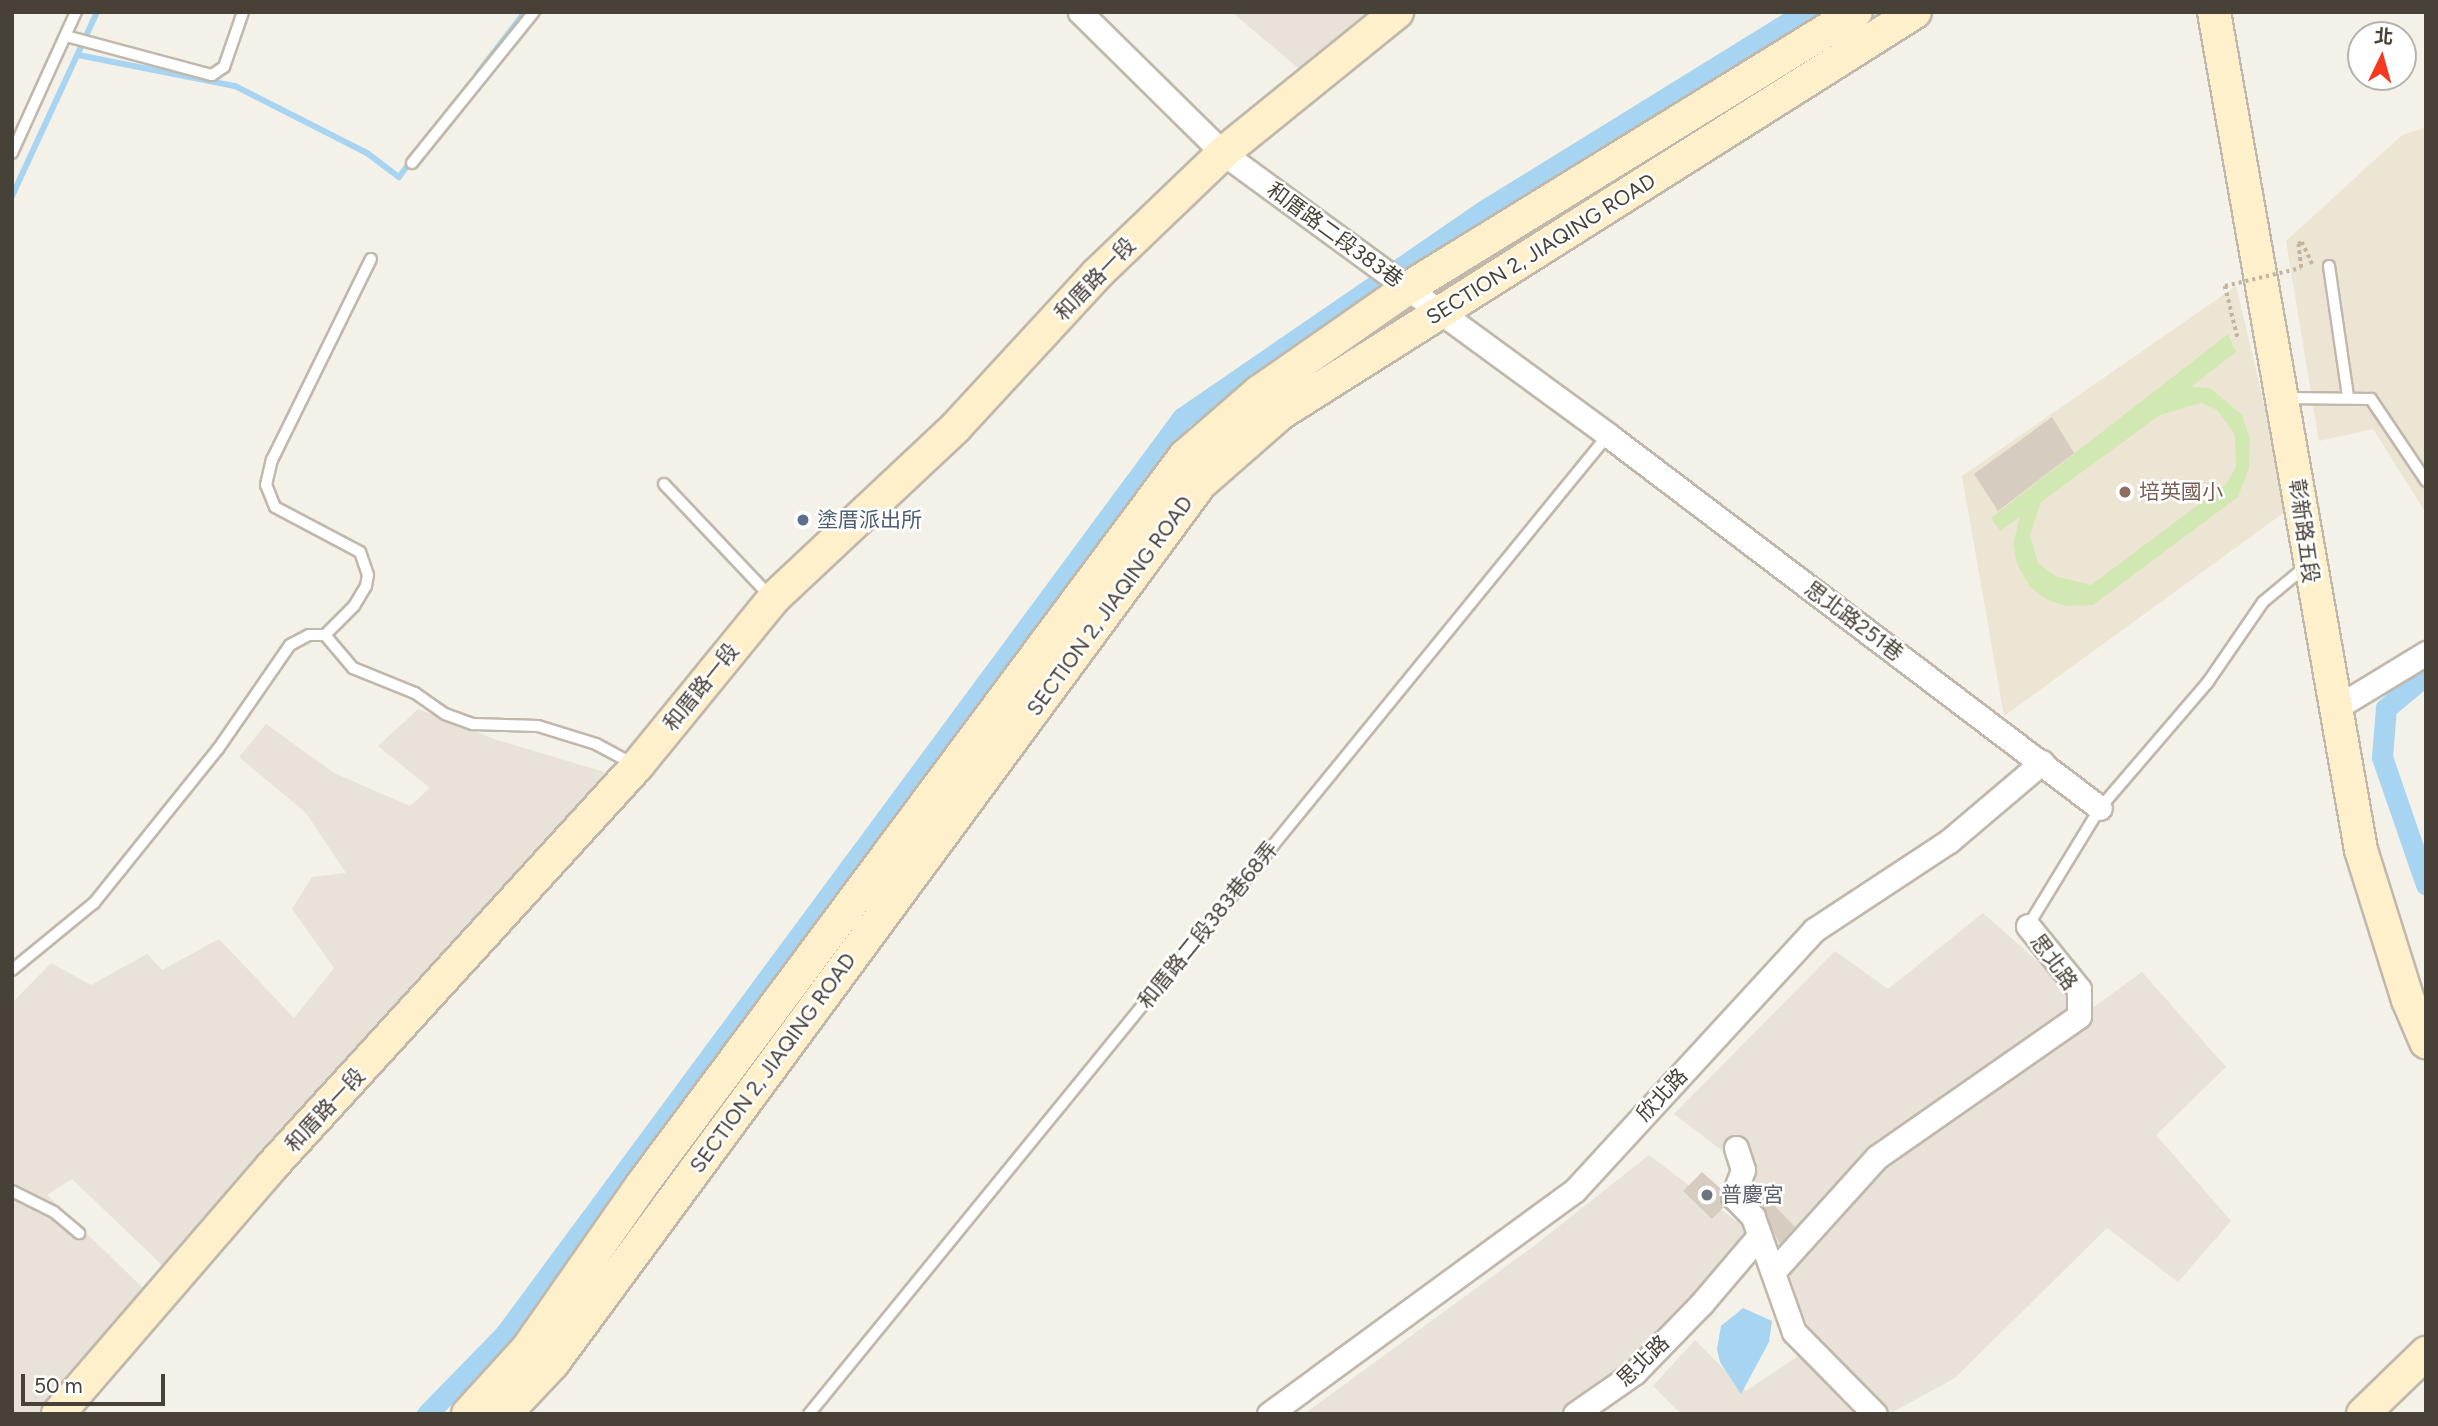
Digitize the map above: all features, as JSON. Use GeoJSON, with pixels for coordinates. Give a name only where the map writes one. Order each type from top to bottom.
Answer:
{"type":"FeatureCollection","features":[{"type":"Feature","properties":{"kind":"street","name":"和厝路二段383巷"},"geometry":{"type":"LineString","coordinates":[[1080,12],[1223,153],[1608,435]]}},
{"type":"Feature","properties":{"kind":"street","name":"和厝路一段"},"geometry":{"type":"LineString","coordinates":[[58,1414],[272,1166],[636,766],[773,599],[955,428],[1097,274],[1223,153],[1397,12]]}},
{"type":"Feature","properties":{"kind":"street","name":"SECTION 2, JIAQING ROAD"},"geometry":{"type":"LineString","coordinates":[[468,1414],[528,1348],[641,1186],[1185,456],[1394,278],[1856,12]]}},
{"type":"Feature","properties":{"kind":"street","name":"SECTION 2, JIAQING ROAD"},"geometry":{"type":"LineString","coordinates":[[505,1414],[553,1363],[1200,484],[1281,413],[1915,12]]}},
{"type":"Feature","properties":{"kind":"street","name":"彰新路五段"},"geometry":{"type":"LineString","coordinates":[[2214,12],[2285,398],[2308,565],[2361,850],[2407,1000],[2426,1042]]}},
{"type":"Feature","properties":{"kind":"street","name":"思北路251巷"},"geometry":{"type":"LineString","coordinates":[[1608,435],[2100,808]]}},
{"type":"Feature","properties":{"kind":"street"},"geometry":{"type":"LineString","coordinates":[[2334,709],[2426,653]]}},
{"type":"Feature","properties":{"kind":"street","name":"欣北路"},"geometry":{"type":"LineString","coordinates":[[1269,1414],[1575,1190],[1814,930],[1949,841],[2042,762]]}},
{"type":"Feature","properties":{"kind":"street","name":"思北路"},"geometry":{"type":"LineString","coordinates":[[1773,1272],[1877,1157],[2078,1016],[2078,989],[2028,926]]}},
{"type":"Feature","properties":{"kind":"street"},"geometry":{"type":"LineString","coordinates":[[1736,1148],[1743,1171],[1732,1196],[1752,1217],[1794,1332],[1875,1414]]}},
{"type":"Feature","properties":{"kind":"street","name":"思北路"},"geometry":{"type":"LineString","coordinates":[[1574,1414],[1634,1373],[1702,1303],[1759,1236]]}},
{"type":"Feature","properties":{"kind":"street"},"geometry":{"type":"LineString","coordinates":[[2363,1414],[2426,1353]]}},
{"type":"Feature","properties":{"kind":"lane"},"geometry":{"type":"LineString","coordinates":[[12,152],[76,12]]}},
{"type":"Feature","properties":{"kind":"lane"},"geometry":{"type":"LineString","coordinates":[[66,36],[212,75],[224,67],[243,12]]}},
{"type":"Feature","properties":{"kind":"lane"},"geometry":{"type":"LineString","coordinates":[[412,163],[534,12]]}},
{"type":"Feature","properties":{"kind":"lane"},"geometry":{"type":"LineString","coordinates":[[12,970],[94,904],[218,749],[290,645],[309,635],[324,635],[354,606],[366,586],[368,575],[360,552],[275,507],[266,485],[272,460],[371,259]]}},
{"type":"Feature","properties":{"kind":"lane"},"geometry":{"type":"LineString","coordinates":[[2329,266],[2348,396]]}},
{"type":"Feature","properties":{"kind":"lane"},"geometry":{"type":"LineString","coordinates":[[2285,398],[2348,396],[2371,399],[2426,481]]}},
{"type":"Feature","properties":{"kind":"lane","name":"和厝路二段383巷68弄"},"geometry":{"type":"LineString","coordinates":[[808,1414],[1608,435]]}},
{"type":"Feature","properties":{"kind":"lane"},"geometry":{"type":"LineString","coordinates":[[664,484],[773,599]]}},
{"type":"Feature","properties":{"kind":"lane","name":"思北路"},"geometry":{"type":"LineString","coordinates":[[2028,926],[2100,808],[2208,682],[2263,602],[2308,565]]}},
{"type":"Feature","properties":{"kind":"lane"},"geometry":{"type":"LineString","coordinates":[[324,635],[353,668],[415,693],[445,714],[473,724],[538,726],[596,744],[636,766]]}},
{"type":"Feature","properties":{"kind":"lane"},"geometry":{"type":"LineString","coordinates":[[12,1191],[54,1212],[79,1233]]}},
{"type":"Feature","properties":{"kind":"path"},"geometry":{"type":"LineString","coordinates":[[2238,339],[2225,286],[2301,268],[2298,244],[2302,242],[2314,268]]}},
{"type":"Feature","properties":{"kind":"shaded area"},"geometry":{"type":"Polygon","coordinates":[[[1232,12],[1394,12],[1313,81],[1232,12]]]}},
{"type":"Feature","properties":{"kind":"shaded area"},"geometry":{"type":"Polygon","coordinates":[[[2426,127],[2426,513],[2373,429],[2319,441],[2286,241],[2402,135],[2426,127]]]}},
{"type":"Feature","properties":{"kind":"shaded area","name":"培英國小"},"geometry":{"type":"Polygon","coordinates":[[[2236,286],[2289,509],[2004,716],[1962,476],[2236,286]]]}},
{"type":"Feature","properties":{"kind":"shaded area"},"geometry":{"type":"Polygon","coordinates":[[[418,709],[494,739],[611,774],[163,1266],[72,1179],[47,1195],[144,1289],[44,1414],[12,1414],[12,1003],[51,963],[91,985],[147,954],[162,970],[219,939],[294,1018],[334,968],[292,909],[312,877],[346,873],[306,813],[239,757],[266,724],[334,773],[410,806],[430,788],[378,746],[418,709]]]}},
{"type":"Feature","properties":{"kind":"shaded area"},"geometry":{"type":"Polygon","coordinates":[[[1983,913],[2091,1009],[2142,972],[2226,1067],[2156,1135],[2231,1221],[2178,1282],[2107,1228],[1955,1378],[1889,1414],[1681,1414],[1653,1386],[1695,1340],[1746,1391],[1816,1344],[1733,1159],[1674,1114],[1835,951],[1888,989],[1983,913]]]}},
{"type":"Feature","properties":{"kind":"shaded area"},"geometry":{"type":"Polygon","coordinates":[[[1649,1155],[1752,1233],[1666,1350],[1561,1414],[1304,1414],[1534,1246],[1649,1155]]]}},
{"type":"Feature","properties":{"kind":"green space"},"geometry":{"type":"Polygon","coordinates":[[[2228,334],[2236,352],[2191,387],[2210,388],[2242,415],[2250,440],[2249,468],[2238,497],[2093,605],[2065,606],[2046,599],[2030,587],[2017,564],[2013,544],[2020,517],[2000,531],[1991,518],[2228,334]],[[2201,403],[2160,415],[2041,502],[2030,535],[2038,563],[2055,576],[2091,585],[2226,484],[2236,467],[2235,435],[2217,410],[2201,403]]]}},
{"type":"Feature","properties":{"kind":"water"},"geometry":{"type":"Polygon","coordinates":[[[1743,1308],[1772,1321],[1769,1342],[1741,1394],[1720,1362],[1717,1349],[1721,1326],[1743,1308]]]}},
{"type":"Feature","properties":{"kind":"building"},"geometry":{"type":"Polygon","coordinates":[[[2052,417],[2074,453],[1998,511],[1974,474],[2052,417]]]}},
{"type":"Feature","properties":{"kind":"building","name":"普慶宮"},"geometry":{"type":"Polygon","coordinates":[[[1702,1172],[1721,1189],[1724,1207],[1712,1219],[1683,1191],[1702,1172]]]}},
{"type":"Feature","properties":{"kind":"building"},"geometry":{"type":"Polygon","coordinates":[[[1751,1190],[1768,1199],[1795,1227],[1780,1244],[1751,1190]]]}},
{"type":"Feature","properties":{"kind":"waterway"},"geometry":{"type":"LineString","coordinates":[[12,196],[97,12]]}},
{"type":"Feature","properties":{"kind":"waterway"},"geometry":{"type":"LineString","coordinates":[[477,74],[525,12]]}},
{"type":"Feature","properties":{"kind":"waterway"},"geometry":{"type":"LineString","coordinates":[[427,1414],[505,1334],[1182,418],[1483,211],[1805,12]]}},
{"type":"Feature","properties":{"kind":"waterway"},"geometry":{"type":"LineString","coordinates":[[78,55],[235,86],[367,153],[399,177],[411,161]]}},
{"type":"Feature","properties":{"kind":"waterway"},"geometry":{"type":"LineString","coordinates":[[2426,675],[2386,708],[2382,757],[2426,885]]}},
{"type":"Feature","properties":{"kind":"place","name":"培英國小"},"geometry":{"type":"Point","coordinates":[2125,492]}},
{"type":"Feature","properties":{"kind":"place","name":"塗厝派出所"},"geometry":{"type":"Point","coordinates":[803,520]}},
{"type":"Feature","properties":{"kind":"place","name":"普慶宮"},"geometry":{"type":"Point","coordinates":[1707,1195]}}]}
